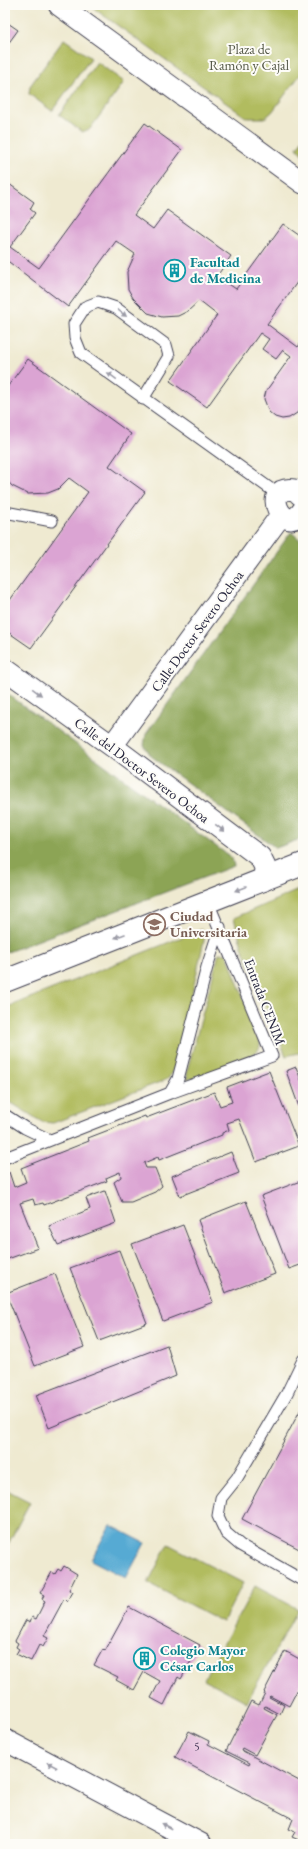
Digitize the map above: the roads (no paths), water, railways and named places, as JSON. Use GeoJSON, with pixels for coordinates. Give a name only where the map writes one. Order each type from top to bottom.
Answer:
{"type":"FeatureCollection","features":[{"type":"Feature","properties":{"kind":"street"},"geometry":{"type":"LineString","coordinates":[[59,5],[303,183]]}},
{"type":"Feature","properties":{"kind":"street","name":"Calle Doctor Severo Ochoa"},"geometry":{"type":"LineString","coordinates":[[112,746],[281,515],[276,508],[276,504],[299,501]]}},
{"type":"Feature","properties":{"kind":"street","name":"Calle del Doctor Severo Ochoa"},"geometry":{"type":"LineString","coordinates":[[5,669],[112,746],[260,857],[265,867],[264,880]]}},
{"type":"Feature","properties":{"kind":"street"},"geometry":{"type":"LineString","coordinates":[[5,981],[303,864]]}},
{"type":"Feature","properties":{"kind":"street"},"geometry":{"type":"LineString","coordinates":[[5,1740],[201,1844]]}},
{"type":"Feature","properties":{"kind":"lane"},"geometry":{"type":"LineString","coordinates":[[143,399],[169,356],[166,345],[116,308],[98,302],[85,307],[74,324],[75,338],[81,353],[143,399],[299,501]]}},
{"type":"Feature","properties":{"kind":"lane"},"geometry":{"type":"LineString","coordinates":[[5,512],[52,521]]}},
{"type":"Feature","properties":{"kind":"lane","name":"Entrada CENIM"},"geometry":{"type":"LineString","coordinates":[[5,1158],[170,1093],[272,1056],[220,927],[208,902]]}},
{"type":"Feature","properties":{"kind":"lane"},"geometry":{"type":"LineString","coordinates":[[170,1093],[178,1079],[207,967],[220,927]]}},
{"type":"Feature","properties":{"kind":"lane"},"geometry":{"type":"LineString","coordinates":[[5,1115],[25,1128],[50,1140]]}},
{"type":"Feature","properties":{"kind":"lane"},"geometry":{"type":"LineString","coordinates":[[302,1580],[240,1545],[226,1533],[218,1516],[221,1498],[237,1478],[287,1393],[303,1360]]}},
{"type":"Feature","properties":{"kind":"water"},"geometry":{"type":"Polygon","coordinates":[[[110,1525],[145,1543],[126,1578],[91,1560],[110,1525]]]}},
{"type":"Feature","properties":{"kind":"place","name":"Facultad de Medicina"},"geometry":{"type":"Point","coordinates":[174,270]}},
{"type":"Feature","properties":{"kind":"place","name":"Ciudad Universitaria"},"geometry":{"type":"Point","coordinates":[154,924]}},
{"type":"Feature","properties":{"kind":"place","name":"Colegio Mayor César Carlos"},"geometry":{"type":"Point","coordinates":[145,1658]}},
{"type":"Feature","properties":{"kind":"park label","name":"Plaza de Ramón y Cajal"},"geometry":{"type":"Point","coordinates":[249,58]}}]}
